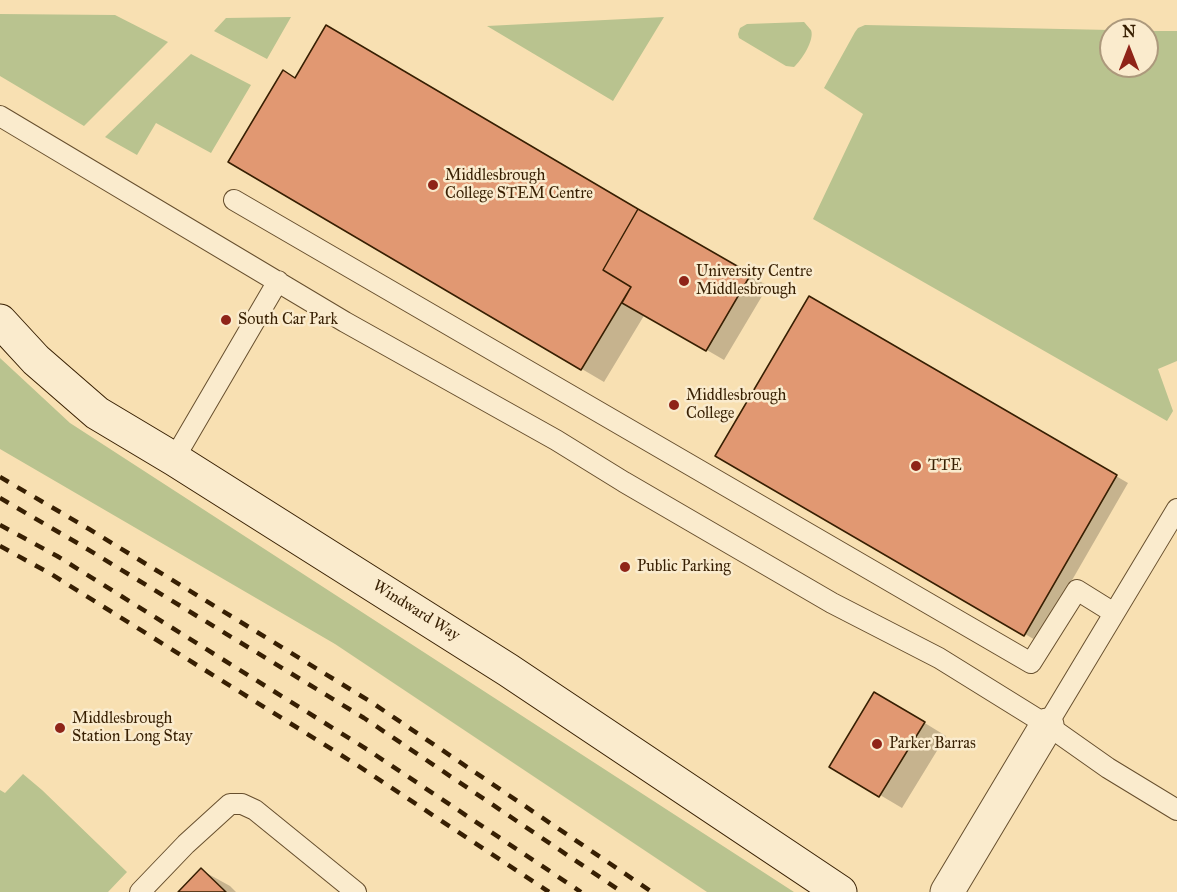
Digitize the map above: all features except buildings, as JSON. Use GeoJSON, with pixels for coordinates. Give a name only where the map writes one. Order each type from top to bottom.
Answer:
{"type":"FeatureCollection","features":[{"type":"Feature","properties":{"kind":"street","name":"Windward Way"},"geometry":{"type":"LineString","coordinates":[[0,321],[36,360],[97,412],[498,664],[840,892]]}},
{"type":"Feature","properties":{"kind":"street"},"geometry":{"type":"LineString","coordinates":[[947,892],[1047,725]]}},
{"type":"Feature","properties":{"kind":"lane"},"geometry":{"type":"LineString","coordinates":[[0,116],[345,322],[556,441],[832,603],[939,658],[1177,810]]}},
{"type":"Feature","properties":{"kind":"lane"},"geometry":{"type":"LineString","coordinates":[[234,200],[1031,663],[1077,590],[1114,613]]}},
{"type":"Feature","properties":{"kind":"lane"},"geometry":{"type":"LineString","coordinates":[[174,459],[278,281]]}},
{"type":"Feature","properties":{"kind":"lane"},"geometry":{"type":"LineString","coordinates":[[1047,725],[1177,509]]}},
{"type":"Feature","properties":{"kind":"lane"},"geometry":{"type":"LineString","coordinates":[[140,892],[186,844],[230,804],[242,804],[255,810],[356,892]]}},
{"type":"Feature","properties":{"kind":"green space"},"geometry":{"type":"Polygon","coordinates":[[[0,14],[115,15],[168,42],[84,126],[0,76],[0,14]]]}},
{"type":"Feature","properties":{"kind":"green space"},"geometry":{"type":"Polygon","coordinates":[[[291,17],[267,59],[214,31],[226,18],[291,17]]]}},
{"type":"Feature","properties":{"kind":"green space"},"geometry":{"type":"Polygon","coordinates":[[[664,17],[613,101],[487,26],[664,17]]]}},
{"type":"Feature","properties":{"kind":"green space"},"geometry":{"type":"Polygon","coordinates":[[[804,22],[811,30],[811,39],[804,55],[794,67],[786,66],[739,38],[738,34],[740,28],[747,24],[804,22]]]}},
{"type":"Feature","properties":{"kind":"green space"},"geometry":{"type":"Polygon","coordinates":[[[865,25],[1099,30],[1099,78],[1159,78],[1159,31],[1177,31],[1177,361],[1158,369],[1173,411],[1167,421],[813,219],[863,114],[824,88],[858,28],[865,25]]]}},
{"type":"Feature","properties":{"kind":"green space"},"geometry":{"type":"Polygon","coordinates":[[[191,54],[251,85],[211,153],[156,123],[137,155],[105,137],[191,54]]]}},
{"type":"Feature","properties":{"kind":"green space"},"geometry":{"type":"Polygon","coordinates":[[[0,358],[70,423],[794,892],[707,892],[335,644],[0,449],[0,358]]]}},
{"type":"Feature","properties":{"kind":"green space"},"geometry":{"type":"Polygon","coordinates":[[[23,774],[127,872],[108,892],[0,892],[0,790],[5,793],[23,774]]]}},
{"type":"Feature","properties":{"kind":"railway"},"geometry":{"type":"LineString","coordinates":[[0,477],[371,702],[652,892]]}},
{"type":"Feature","properties":{"kind":"railway"},"geometry":{"type":"LineString","coordinates":[[0,498],[364,718],[622,892]]}},
{"type":"Feature","properties":{"kind":"railway"},"geometry":{"type":"LineString","coordinates":[[0,525],[57,556],[368,750],[581,892]]}},
{"type":"Feature","properties":{"kind":"railway"},"geometry":{"type":"LineString","coordinates":[[0,546],[51,574],[357,765],[549,892]]}},
{"type":"Feature","properties":{"kind":"place","name":"Middlesbrough College STEM Centre"},"geometry":{"type":"Point","coordinates":[433,185]}},
{"type":"Feature","properties":{"kind":"place","name":"University Centre Middlesbrough"},"geometry":{"type":"Point","coordinates":[684,281]}},
{"type":"Feature","properties":{"kind":"place","name":"South Car Park"},"geometry":{"type":"Point","coordinates":[226,320]}},
{"type":"Feature","properties":{"kind":"place","name":"Middlesbrough College"},"geometry":{"type":"Point","coordinates":[674,405]}},
{"type":"Feature","properties":{"kind":"place","name":"TTE"},"geometry":{"type":"Point","coordinates":[916,466]}},
{"type":"Feature","properties":{"kind":"place","name":"Public Parking"},"geometry":{"type":"Point","coordinates":[625,567]}},
{"type":"Feature","properties":{"kind":"place","name":"Middlesbrough Station Long Stay"},"geometry":{"type":"Point","coordinates":[60,728]}},
{"type":"Feature","properties":{"kind":"place","name":"Parker Barras"},"geometry":{"type":"Point","coordinates":[877,744]}}]}
